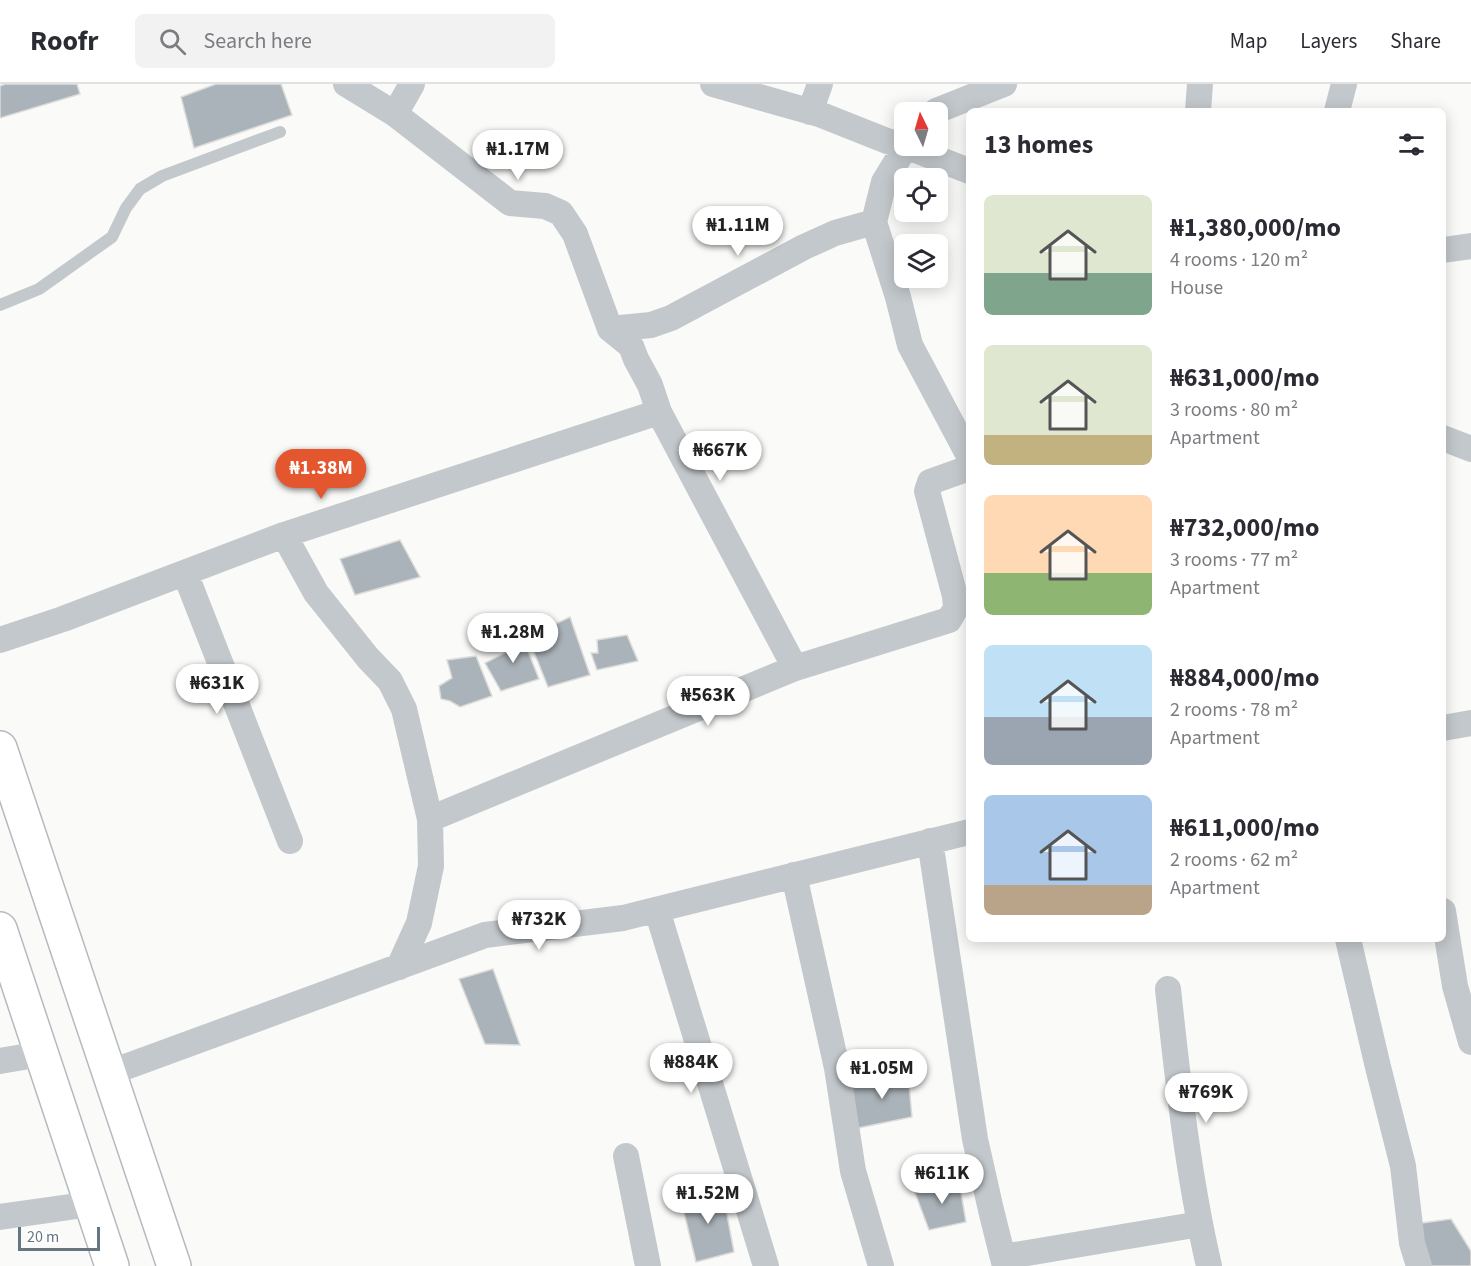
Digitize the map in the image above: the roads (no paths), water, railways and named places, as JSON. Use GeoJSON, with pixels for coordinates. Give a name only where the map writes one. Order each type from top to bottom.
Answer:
{"type":"FeatureCollection","features":[{"type":"Feature","properties":{"kind":"main road"},"geometry":{"type":"LineString","coordinates":[[0,748],[174,1266]]}},
{"type":"Feature","properties":{"kind":"main road"},"geometry":{"type":"LineString","coordinates":[[0,929],[112,1266]]}},
{"type":"Feature","properties":{"kind":"street"},"geometry":{"type":"LineString","coordinates":[[346,84],[395,114],[510,203],[545,206],[561,213],[575,234],[610,329],[631,346],[650,385],[659,412],[795,668]]}},
{"type":"Feature","properties":{"kind":"street"},"geometry":{"type":"LineString","coordinates":[[395,114],[412,84]]}},
{"type":"Feature","properties":{"kind":"street"},"geometry":{"type":"LineString","coordinates":[[713,84],[819,114],[894,143]]}},
{"type":"Feature","properties":{"kind":"street"},"geometry":{"type":"LineString","coordinates":[[810,112],[820,84]]}},
{"type":"Feature","properties":{"kind":"street"},"geometry":{"type":"LineString","coordinates":[[943,102],[950,92],[951,84]]}},
{"type":"Feature","properties":{"kind":"street"},"geometry":{"type":"LineString","coordinates":[[948,107],[1004,84]]}},
{"type":"Feature","properties":{"kind":"street"},"geometry":{"type":"LineString","coordinates":[[1198,108],[1200,84]]}},
{"type":"Feature","properties":{"kind":"street"},"geometry":{"type":"LineString","coordinates":[[900,156],[884,182],[874,222],[898,297],[910,345],[966,450]]}},
{"type":"Feature","properties":{"kind":"street"},"geometry":{"type":"LineString","coordinates":[[931,156],[966,170]]}},
{"type":"Feature","properties":{"kind":"street"},"geometry":{"type":"LineString","coordinates":[[610,329],[651,326],[671,318],[835,233],[874,222]]}},
{"type":"Feature","properties":{"kind":"street"},"geometry":{"type":"LineString","coordinates":[[1446,250],[1471,246]]}},
{"type":"Feature","properties":{"kind":"street"},"geometry":{"type":"LineString","coordinates":[[0,640],[63,619],[284,535],[659,412]]}},
{"type":"Feature","properties":{"kind":"street"},"geometry":{"type":"LineString","coordinates":[[1446,439],[1471,449]]}},
{"type":"Feature","properties":{"kind":"street"},"geometry":{"type":"LineString","coordinates":[[430,819],[795,668],[949,620],[956,608],[955,596],[927,491],[930,482],[966,469]]}},
{"type":"Feature","properties":{"kind":"street"},"geometry":{"type":"LineString","coordinates":[[284,535],[316,593],[368,658],[390,681],[404,709],[430,819],[431,866],[419,923],[399,967]]}},
{"type":"Feature","properties":{"kind":"street"},"geometry":{"type":"LineString","coordinates":[[185,573],[290,841]]}},
{"type":"Feature","properties":{"kind":"street"},"geometry":{"type":"LineString","coordinates":[[1446,727],[1471,723]]}},
{"type":"Feature","properties":{"kind":"street"},"geometry":{"type":"LineString","coordinates":[[110,1073],[485,935],[623,918],[966,833]]}},
{"type":"Feature","properties":{"kind":"street"},"geometry":{"type":"LineString","coordinates":[[930,842],[975,1139],[1004,1262],[1200,1224]]}},
{"type":"Feature","properties":{"kind":"street"},"geometry":{"type":"LineString","coordinates":[[794,875],[837,1068],[853,1172],[881,1266]]}},
{"type":"Feature","properties":{"kind":"street"},"geometry":{"type":"LineString","coordinates":[[657,910],[766,1266]]}},
{"type":"Feature","properties":{"kind":"street"},"geometry":{"type":"LineString","coordinates":[[1446,930],[1455,986],[1471,1042]]}},
{"type":"Feature","properties":{"kind":"street"},"geometry":{"type":"LineString","coordinates":[[1349,942],[1403,1166],[1412,1243],[1419,1266]]}},
{"type":"Feature","properties":{"kind":"street"},"geometry":{"type":"LineString","coordinates":[[1168,988],[1179,1092],[1209,1266]]}},
{"type":"Feature","properties":{"kind":"street"},"geometry":{"type":"LineString","coordinates":[[0,1061],[41,1054]]}},
{"type":"Feature","properties":{"kind":"street"},"geometry":{"type":"LineString","coordinates":[[626,1156],[648,1266]]}},
{"type":"Feature","properties":{"kind":"street"},"geometry":{"type":"LineString","coordinates":[[0,1217],[91,1204]]}},
{"type":"Feature","properties":{"kind":"lane"},"geometry":{"type":"LineString","coordinates":[[0,305],[39,289],[112,237],[126,208],[140,189],[162,176],[280,132]]}}]}
